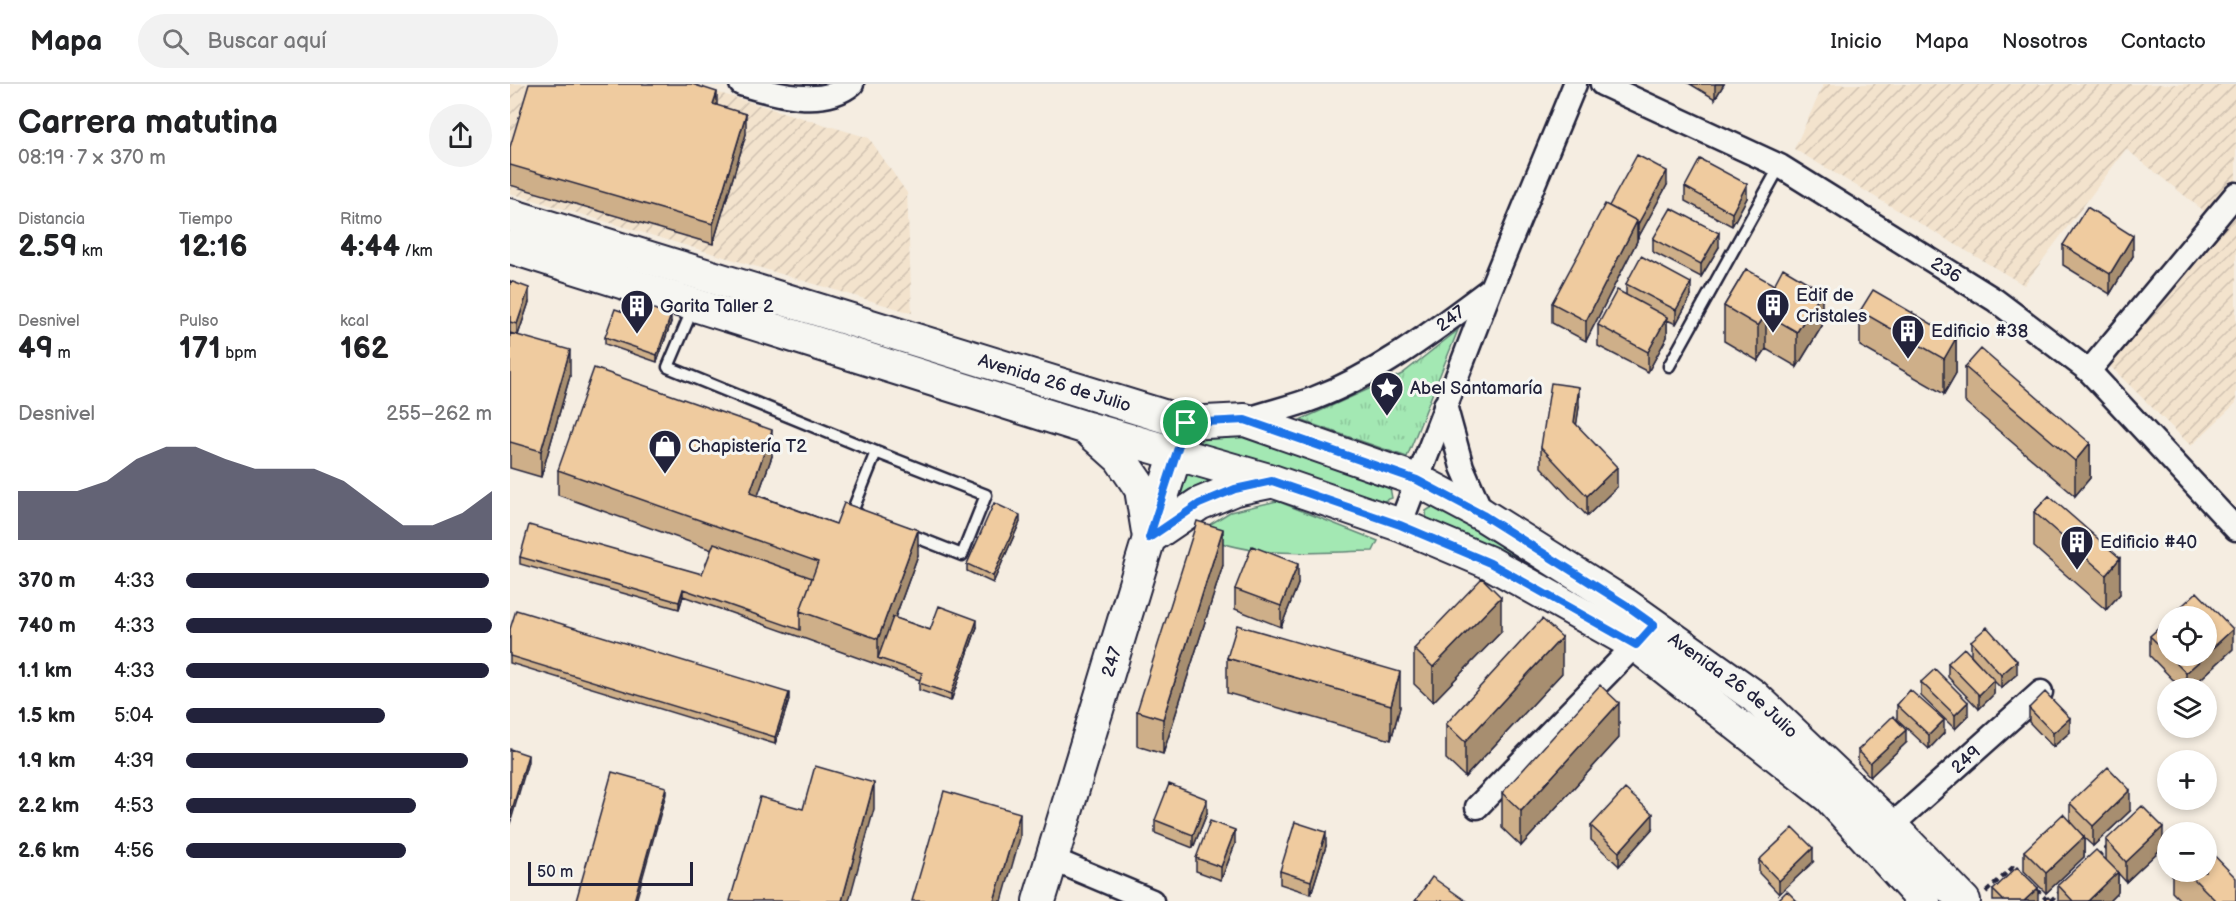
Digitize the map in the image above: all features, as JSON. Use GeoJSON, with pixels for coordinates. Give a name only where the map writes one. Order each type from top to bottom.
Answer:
{"type":"FeatureCollection","features":[{"type":"Feature","properties":{"kind":"street"},"geometry":{"type":"LineString","coordinates":[[741,84],[763,91],[806,98],[847,88]]}},
{"type":"Feature","properties":{"kind":"street","name":"247"},"geometry":{"type":"LineString","coordinates":[[1400,525],[1491,288],[1575,84]]}},
{"type":"Feature","properties":{"kind":"street","name":"236"},"geometry":{"type":"LineString","coordinates":[[1602,84],[1780,166],[1995,300],[2089,371],[2236,529]]}},
{"type":"Feature","properties":{"kind":"street"},"geometry":{"type":"LineString","coordinates":[[2089,371],[2236,194]]}},
{"type":"Feature","properties":{"kind":"street","name":"Avenida 26 de Julio"},"geometry":{"type":"LineString","coordinates":[[510,215],[1186,423],[1245,420],[1417,480],[1483,515],[1626,605],[1645,635],[1829,797],[1924,901]]}},
{"type":"Feature","properties":{"kind":"street","name":"Avenida 26 de Julio"},"geometry":{"type":"LineString","coordinates":[[510,247],[1087,428],[1272,481],[1400,525],[1490,563],[1645,635],[1754,696],[1892,826],[1974,898]]}},
{"type":"Feature","properties":{"kind":"street"},"geometry":{"type":"LineString","coordinates":[[694,305],[705,275]]}},
{"type":"Feature","properties":{"kind":"street","name":"247"},"geometry":{"type":"LineString","coordinates":[[1245,420],[1316,398],[1366,373],[1417,344],[1491,288]]}},
{"type":"Feature","properties":{"kind":"street"},"geometry":{"type":"LineString","coordinates":[[1445,405],[1462,467],[1483,515]]}},
{"type":"Feature","properties":{"kind":"street","name":"247"},"geometry":{"type":"LineString","coordinates":[[1040,901],[1186,423]]}},
{"type":"Feature","properties":{"kind":"street"},"geometry":{"type":"LineString","coordinates":[[1087,428],[1120,458],[1141,489],[1149,538],[1199,504],[1235,489],[1272,481]]}},
{"type":"Feature","properties":{"kind":"street"},"geometry":{"type":"LineString","coordinates":[[1477,807],[1645,635]]}},
{"type":"Feature","properties":{"kind":"street","name":"249"},"geometry":{"type":"LineString","coordinates":[[1892,826],[2041,692]]}},
{"type":"Feature","properties":{"kind":"street"},"geometry":{"type":"LineString","coordinates":[[1052,859],[1152,901]]}},
{"type":"Feature","properties":{"kind":"lane"},"geometry":{"type":"LineString","coordinates":[[1670,366],[1780,166]]}},
{"type":"Feature","properties":{"kind":"lane"},"geometry":{"type":"LineString","coordinates":[[694,305],[668,367],[986,495],[962,555],[896,529]]}},
{"type":"Feature","properties":{"kind":"lane"},"geometry":{"type":"LineString","coordinates":[[874,521],[852,512],[876,452]]}},
{"type":"Feature","properties":{"kind":"path"},"geometry":{"type":"LineString","coordinates":[[2091,862],[2116,839]]}},
{"type":"Feature","properties":{"kind":"path"},"geometry":{"type":"LineString","coordinates":[[1974,898],[2013,867],[2020,873]]}},
{"type":"Feature","properties":{"kind":"path"},"geometry":{"type":"LineString","coordinates":[[2034,887],[2049,901],[2067,885]]}},
{"type":"Feature","properties":{"kind":"shaded area"},"geometry":{"type":"Polygon","coordinates":[[[510,84],[689,84],[869,138],[907,193],[912,313],[510,193],[510,84]]]}},
{"type":"Feature","properties":{"kind":"shaded area"},"geometry":{"type":"Polygon","coordinates":[[[1824,84],[2236,84],[2236,403],[2191,446],[2108,364],[2224,227],[2126,149],[2024,285],[1794,149],[1824,84]]]}},
{"type":"Feature","properties":{"kind":"green space"},"geometry":{"type":"Polygon","coordinates":[[[1458,330],[1407,457],[1300,420],[1402,374],[1458,330]]]}},
{"type":"Feature","properties":{"kind":"green space"},"geometry":{"type":"Polygon","coordinates":[[[1204,431],[1233,431],[1389,482],[1392,498],[1375,504],[1199,444],[1204,431]]]}},
{"type":"Feature","properties":{"kind":"green space"},"geometry":{"type":"Polygon","coordinates":[[[1183,470],[1224,480],[1173,505],[1183,470]]]}},
{"type":"Feature","properties":{"kind":"green space"},"geometry":{"type":"Polygon","coordinates":[[[1277,501],[1378,541],[1373,551],[1305,553],[1260,551],[1238,547],[1217,542],[1196,533],[1230,512],[1277,501]]]}},
{"type":"Feature","properties":{"kind":"green space"},"geometry":{"type":"Polygon","coordinates":[[[1437,504],[1486,532],[1532,570],[1427,524],[1426,511],[1437,504]]]}},
{"type":"Feature","properties":{"kind":"building"},"geometry":{"type":"Polygon","coordinates":[[[529,84],[692,84],[717,92],[713,104],[746,114],[713,224],[510,165],[510,147],[529,84]]]}},
{"type":"Feature","properties":{"kind":"building"},"geometry":{"type":"Polygon","coordinates":[[[1637,155],[1667,171],[1638,224],[1637,221],[1609,206],[1637,155]]]}},
{"type":"Feature","properties":{"kind":"building"},"geometry":{"type":"Polygon","coordinates":[[[1700,159],[1747,184],[1732,213],[1685,187],[1700,159]]]}},
{"type":"Feature","properties":{"kind":"building"},"geometry":{"type":"Polygon","coordinates":[[[1605,204],[1637,221],[1586,321],[1552,303],[1605,204]]]}},
{"type":"Feature","properties":{"kind":"building"},"geometry":{"type":"Polygon","coordinates":[[[2087,207],[2133,236],[2110,274],[2063,245],[2087,207]]]}},
{"type":"Feature","properties":{"kind":"building"},"geometry":{"type":"Polygon","coordinates":[[[1671,208],[1719,233],[1701,264],[1653,239],[1671,208]]]}},
{"type":"Feature","properties":{"kind":"building"},"geometry":{"type":"Polygon","coordinates":[[[1641,256],[1691,283],[1676,310],[1626,284],[1641,256]]]}},
{"type":"Feature","properties":{"kind":"building"},"geometry":{"type":"Polygon","coordinates":[[[1783,268],[1822,291],[1797,332],[1766,314],[1758,326],[1724,306],[1746,269],[1774,285],[1783,268]]]}},
{"type":"Feature","properties":{"kind":"building"},"geometry":{"type":"Polygon","coordinates":[[[510,281],[529,288],[517,324],[510,322],[510,281]]]}},
{"type":"Feature","properties":{"kind":"building"},"geometry":{"type":"Polygon","coordinates":[[[1617,290],[1667,317],[1648,352],[1598,325],[1617,290]]]}},
{"type":"Feature","properties":{"kind":"building"},"geometry":{"type":"Polygon","coordinates":[[[1873,290],[1956,338],[1944,359],[1860,311],[1873,290]]]}},
{"type":"Feature","properties":{"kind":"building","name":"Garita Taller 2"},"geometry":{"type":"Polygon","coordinates":[[[648,307],[671,315],[657,355],[605,337],[615,309],[644,319],[648,307]]]}},
{"type":"Feature","properties":{"kind":"building"},"geometry":{"type":"Polygon","coordinates":[[[510,333],[570,350],[541,451],[510,442],[510,333]]]}},
{"type":"Feature","properties":{"kind":"building"},"geometry":{"type":"Polygon","coordinates":[[[1981,349],[2090,443],[2075,461],[1965,367],[1981,349]]]}},
{"type":"Feature","properties":{"kind":"building"},"geometry":{"type":"Polygon","coordinates":[[[594,368],[772,430],[750,493],[836,524],[844,503],[918,530],[878,639],[800,611],[818,562],[558,470],[594,368]]]}},
{"type":"Feature","properties":{"kind":"building"},"geometry":{"type":"Polygon","coordinates":[[[1551,383],[1579,387],[1574,422],[1617,467],[1587,496],[1541,447],[1551,383]]]}},
{"type":"Feature","properties":{"kind":"building"},"geometry":{"type":"Polygon","coordinates":[[[2049,496],[2120,558],[2106,575],[2034,512],[2049,496]]]}},
{"type":"Feature","properties":{"kind":"building"},"geometry":{"type":"Polygon","coordinates":[[[994,503],[1020,515],[993,576],[967,564],[994,503]]]}},
{"type":"Feature","properties":{"kind":"building"},"geometry":{"type":"Polygon","coordinates":[[[1197,521],[1223,529],[1163,719],[1137,711],[1197,521]]]}},
{"type":"Feature","properties":{"kind":"building"},"geometry":{"type":"Polygon","coordinates":[[[529,525],[702,574],[714,543],[812,578],[800,611],[800,630],[683,589],[679,602],[520,557],[529,525]]]}},
{"type":"Feature","properties":{"kind":"building"},"geometry":{"type":"Polygon","coordinates":[[[1252,546],[1298,564],[1281,606],[1235,589],[1252,546]]]}},
{"type":"Feature","properties":{"kind":"building"},"geometry":{"type":"Polygon","coordinates":[[[1482,578],[1501,597],[1433,667],[1414,649],[1482,578]]]}},
{"type":"Feature","properties":{"kind":"building"},"geometry":{"type":"Polygon","coordinates":[[[2197,592],[2211,606],[2182,606],[2197,592]]]}},
{"type":"Feature","properties":{"kind":"building"},"geometry":{"type":"Polygon","coordinates":[[[939,606],[977,620],[951,694],[919,683],[922,673],[878,658],[893,617],[930,630],[939,606]]]}},
{"type":"Feature","properties":{"kind":"building"},"geometry":{"type":"Polygon","coordinates":[[[516,610],[789,693],[775,737],[510,656],[510,629],[516,610]]]}},
{"type":"Feature","properties":{"kind":"building"},"geometry":{"type":"Polygon","coordinates":[[[2217,613],[2233,629],[2217,644],[2217,613]]]}},
{"type":"Feature","properties":{"kind":"building"},"geometry":{"type":"Polygon","coordinates":[[[1542,619],[1562,637],[1465,742],[1446,724],[1542,619]]]}},
{"type":"Feature","properties":{"kind":"building"},"geometry":{"type":"Polygon","coordinates":[[[1237,625],[1400,672],[1391,705],[1227,658],[1237,625]]]}},
{"type":"Feature","properties":{"kind":"building"},"geometry":{"type":"Polygon","coordinates":[[[1987,627],[2017,661],[2001,675],[1971,641],[1987,627]]]}},
{"type":"Feature","properties":{"kind":"building"},"geometry":{"type":"Polygon","coordinates":[[[2157,630],[2157,643],[2150,636],[2157,630]]]}},
{"type":"Feature","properties":{"kind":"building"},"geometry":{"type":"Polygon","coordinates":[[[1964,648],[1994,680],[1979,695],[1948,663],[1964,648]]]}},
{"type":"Feature","properties":{"kind":"building"},"geometry":{"type":"Polygon","coordinates":[[[2179,666],[2194,666],[2186,673],[2179,666]]]}},
{"type":"Feature","properties":{"kind":"building"},"geometry":{"type":"Polygon","coordinates":[[[1935,669],[1968,702],[1955,715],[1921,682],[1935,669]]]}},
{"type":"Feature","properties":{"kind":"building"},"geometry":{"type":"Polygon","coordinates":[[[1600,685],[1619,703],[1521,811],[1502,793],[1600,685]]]}},
{"type":"Feature","properties":{"kind":"building"},"geometry":{"type":"Polygon","coordinates":[[[1910,690],[1944,720],[1929,735],[1897,705],[1910,690]]]}},
{"type":"Feature","properties":{"kind":"building"},"geometry":{"type":"Polygon","coordinates":[[[2045,692],[2070,718],[2053,733],[2029,708],[2045,692]]]}},
{"type":"Feature","properties":{"kind":"building"},"geometry":{"type":"Polygon","coordinates":[[[1893,716],[1906,730],[1870,763],[1858,750],[1893,716]]]}},
{"type":"Feature","properties":{"kind":"building"},"geometry":{"type":"Polygon","coordinates":[[[510,749],[528,755],[510,817],[510,749]]]}},
{"type":"Feature","properties":{"kind":"building"},"geometry":{"type":"Polygon","coordinates":[[[815,766],[874,783],[842,901],[730,901],[760,797],[803,809],[815,766]]]}},
{"type":"Feature","properties":{"kind":"building"},"geometry":{"type":"Polygon","coordinates":[[[2108,767],[2130,790],[2093,826],[2070,803],[2108,767]]]}},
{"type":"Feature","properties":{"kind":"building"},"geometry":{"type":"Polygon","coordinates":[[[612,772],[666,787],[634,901],[576,901],[612,772]]]}},
{"type":"Feature","properties":{"kind":"building"},"geometry":{"type":"Polygon","coordinates":[[[1169,784],[1207,799],[1193,835],[1155,820],[1169,784]]]}},
{"type":"Feature","properties":{"kind":"building"},"geometry":{"type":"Polygon","coordinates":[[[1625,789],[1653,814],[1619,852],[1591,826],[1625,789]]]}},
{"type":"Feature","properties":{"kind":"building"},"geometry":{"type":"Polygon","coordinates":[[[944,791],[1020,813],[994,901],[912,901],[944,791]]]}},
{"type":"Feature","properties":{"kind":"building"},"geometry":{"type":"Polygon","coordinates":[[[2142,806],[2158,822],[2157,833],[2126,862],[2106,840],[2142,806]]]}},
{"type":"Feature","properties":{"kind":"building"},"geometry":{"type":"Polygon","coordinates":[[[2063,814],[2084,837],[2046,873],[2024,851],[2063,814]]]}},
{"type":"Feature","properties":{"kind":"building"},"geometry":{"type":"Polygon","coordinates":[[[1210,821],[1235,830],[1221,867],[1196,858],[1210,821]]]}},
{"type":"Feature","properties":{"kind":"building"},"geometry":{"type":"Polygon","coordinates":[[[1295,822],[1326,832],[1311,881],[1280,871],[1295,822]]]}},
{"type":"Feature","properties":{"kind":"building"},"geometry":{"type":"Polygon","coordinates":[[[1793,828],[1813,848],[1779,881],[1759,860],[1793,828]]]}},
{"type":"Feature","properties":{"kind":"building"},"geometry":{"type":"Polygon","coordinates":[[[2096,850],[2118,872],[2088,901],[2073,901],[2058,885],[2096,850]]]}},
{"type":"Feature","properties":{"kind":"building"},"geometry":{"type":"Polygon","coordinates":[[[2217,858],[2236,878],[2236,901],[2216,901],[2197,882],[2217,882],[2217,858]]]}},
{"type":"Feature","properties":{"kind":"building"},"geometry":{"type":"Polygon","coordinates":[[[2017,867],[2038,888],[2024,901],[2004,901],[1993,890],[2017,867]]]}},
{"type":"Feature","properties":{"kind":"building"},"geometry":{"type":"Polygon","coordinates":[[[1432,877],[1466,901],[1415,901],[1432,877]]]}},
{"type":"Feature","properties":{"kind":"building"},"geometry":{"type":"Polygon","coordinates":[[[1787,891],[1797,901],[1777,901],[1787,891]]]}},
{"type":"Feature","properties":{"kind":"place","name":"Edif de Cristales"},"geometry":{"type":"Point","coordinates":[1773,334]}},
{"type":"Feature","properties":{"kind":"place","name":"Garita Taller 2"},"geometry":{"type":"Point","coordinates":[637,335]}},
{"type":"Feature","properties":{"kind":"place","name":"Edificio #38"},"geometry":{"type":"Point","coordinates":[1908,360]}},
{"type":"Feature","properties":{"kind":"place","name":"Abel Santamaría"},"geometry":{"type":"Point","coordinates":[1387,417]}},
{"type":"Feature","properties":{"kind":"place","name":"Chapistería T2"},"geometry":{"type":"Point","coordinates":[665,475]}},
{"type":"Feature","properties":{"kind":"place","name":"Edificio #40"},"geometry":{"type":"Point","coordinates":[2077,571]}},
{"type":"Feature","properties":{"kind":"route"},"geometry":{"type":"LineString","coordinates":[[1245,420],[1417,480],[1483,515],[1654,625],[1636,645],[1490,563],[1400,525],[1272,481],[1235,489],[1199,504],[1149,538],[1186,423],[1245,420]]}}]}
